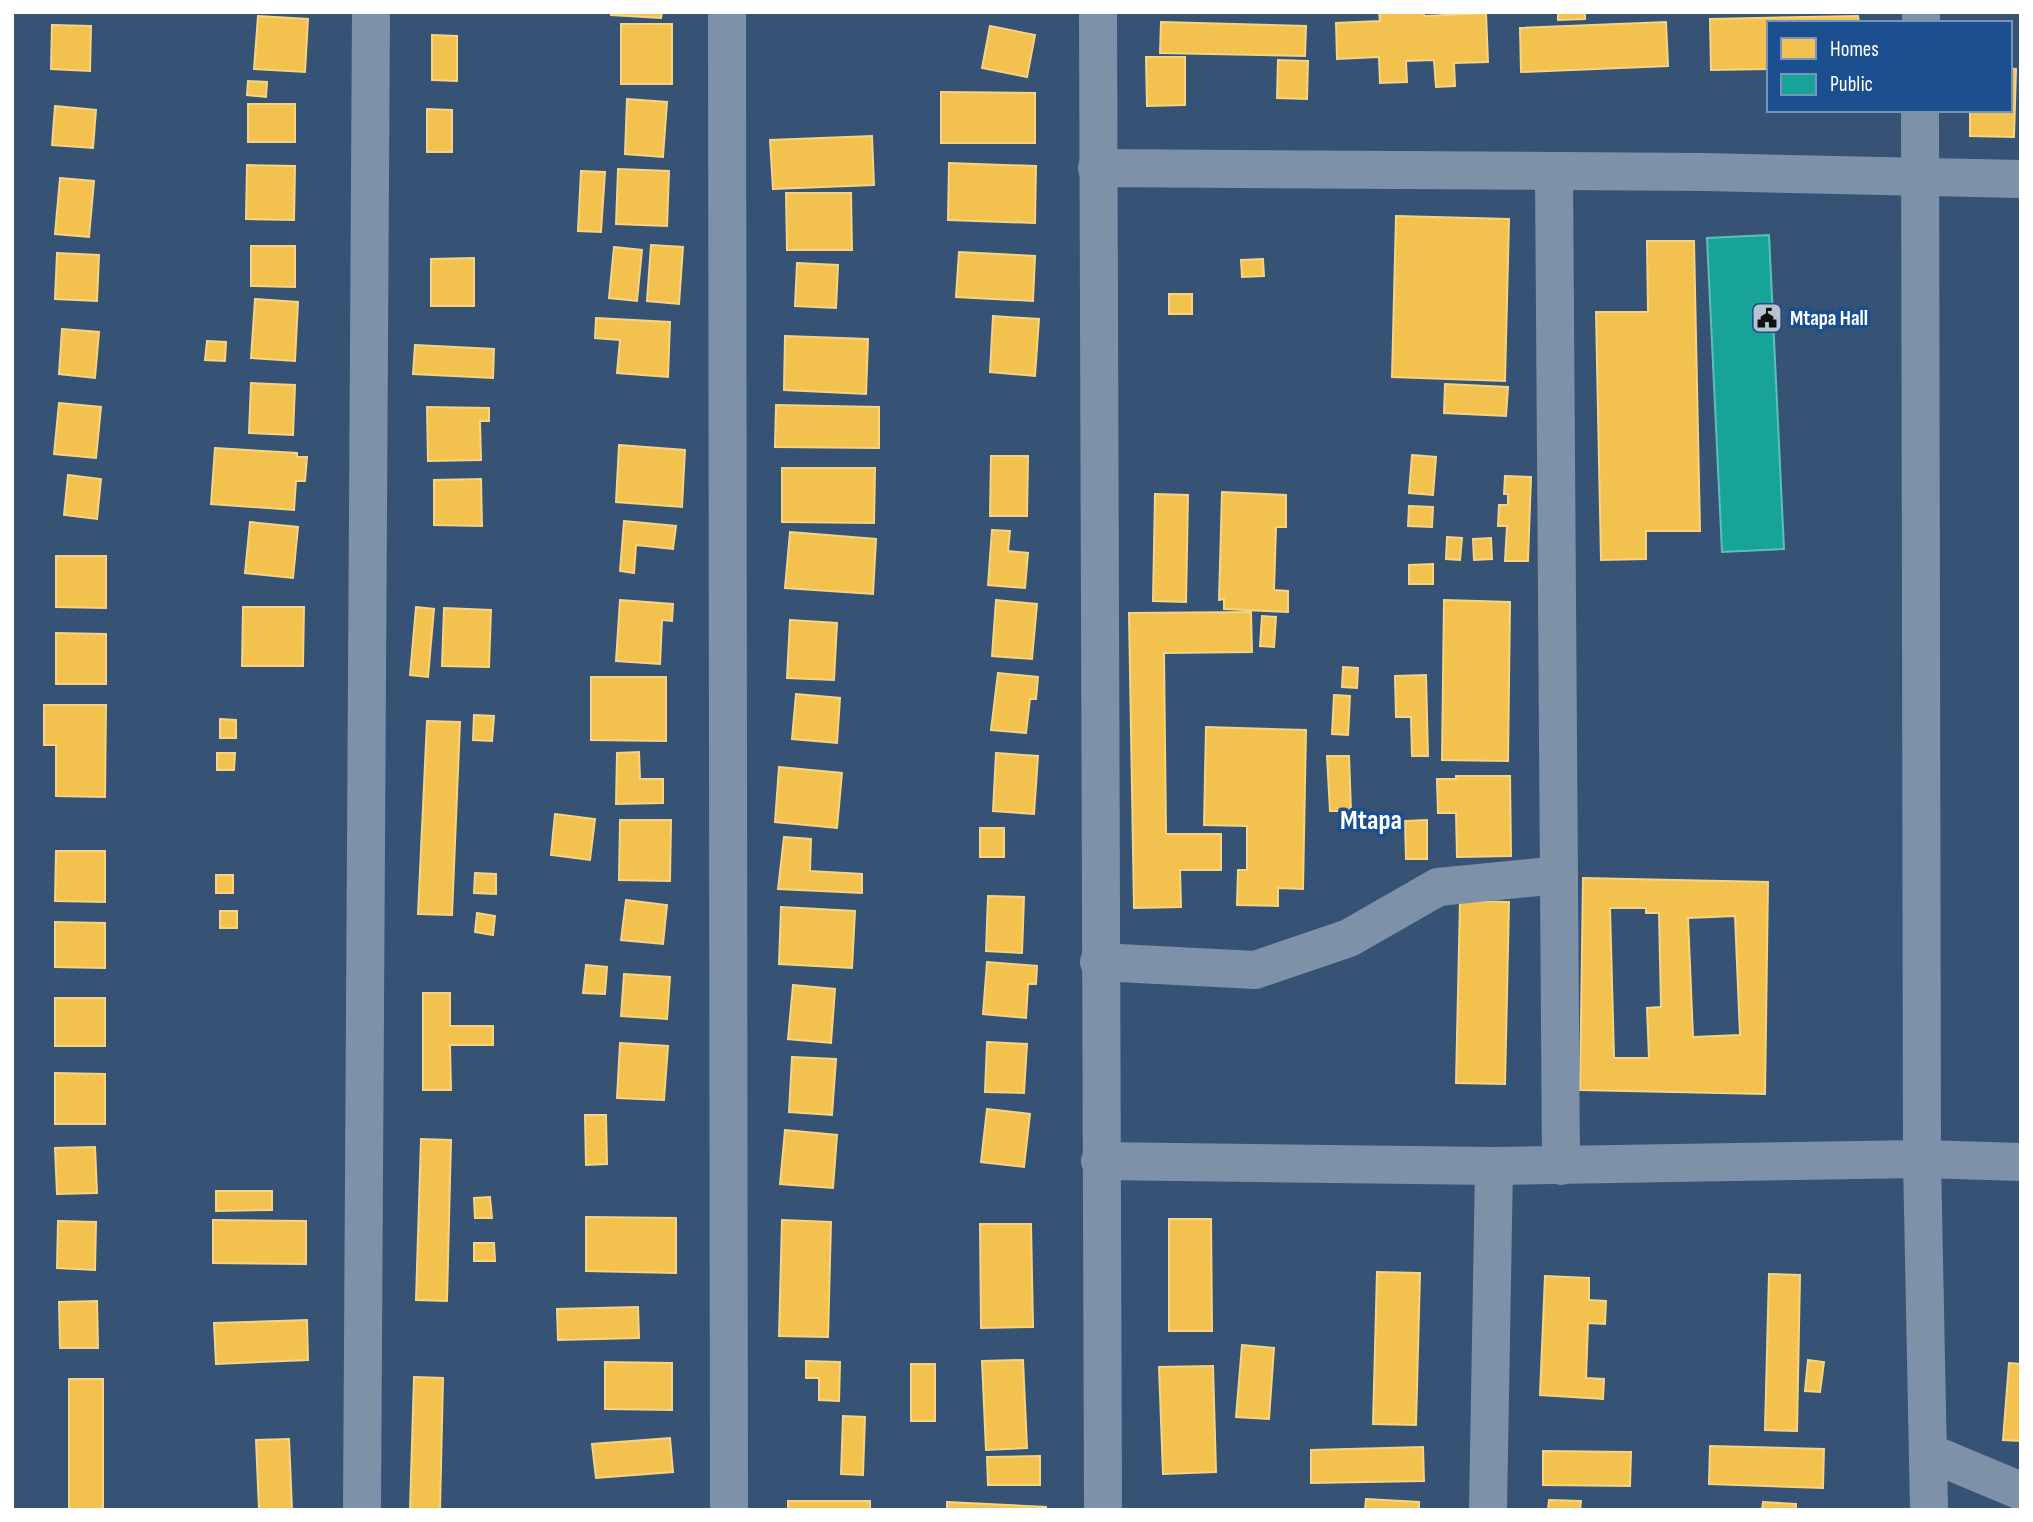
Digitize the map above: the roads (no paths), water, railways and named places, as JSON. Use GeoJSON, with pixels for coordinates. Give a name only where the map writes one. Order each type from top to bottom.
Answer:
{"type":"FeatureCollection","features":[{"type":"Feature","properties":{"kind":"street"},"geometry":{"type":"LineString","coordinates":[[362,1510],[371,12]]}},
{"type":"Feature","properties":{"kind":"street"},"geometry":{"type":"LineString","coordinates":[[727,12],[729,1510]]}},
{"type":"Feature","properties":{"kind":"street"},"geometry":{"type":"LineString","coordinates":[[1098,12],[1102,1510]]}},
{"type":"Feature","properties":{"kind":"street"},"geometry":{"type":"LineString","coordinates":[[1920,112],[1922,1159],[1930,1453],[1929,1510]]}},
{"type":"Feature","properties":{"kind":"street"},"geometry":{"type":"LineString","coordinates":[[1097,168],[1704,172],[2021,180]]}},
{"type":"Feature","properties":{"kind":"street"},"geometry":{"type":"LineString","coordinates":[[1554,173],[1561,1166]]}},
{"type":"Feature","properties":{"kind":"street"},"geometry":{"type":"LineString","coordinates":[[1099,962],[1255,970],[1349,938],[1438,887],[1559,875]]}},
{"type":"Feature","properties":{"kind":"street"},"geometry":{"type":"LineString","coordinates":[[1100,1161],[1494,1166],[1922,1159],[2021,1162]]}},
{"type":"Feature","properties":{"kind":"street"},"geometry":{"type":"LineString","coordinates":[[1488,1510],[1494,1166]]}},
{"type":"Feature","properties":{"kind":"street"},"geometry":{"type":"LineString","coordinates":[[1930,1453],[2021,1491]]}},
{"type":"Feature","properties":{"kind":"place","name":"Mtapa Hall"},"geometry":{"type":"Point","coordinates":[1767,318]}},
{"type":"Feature","properties":{"kind":"district","name":"Mtapa"},"geometry":{"type":"Point","coordinates":[1371,820]}}]}
